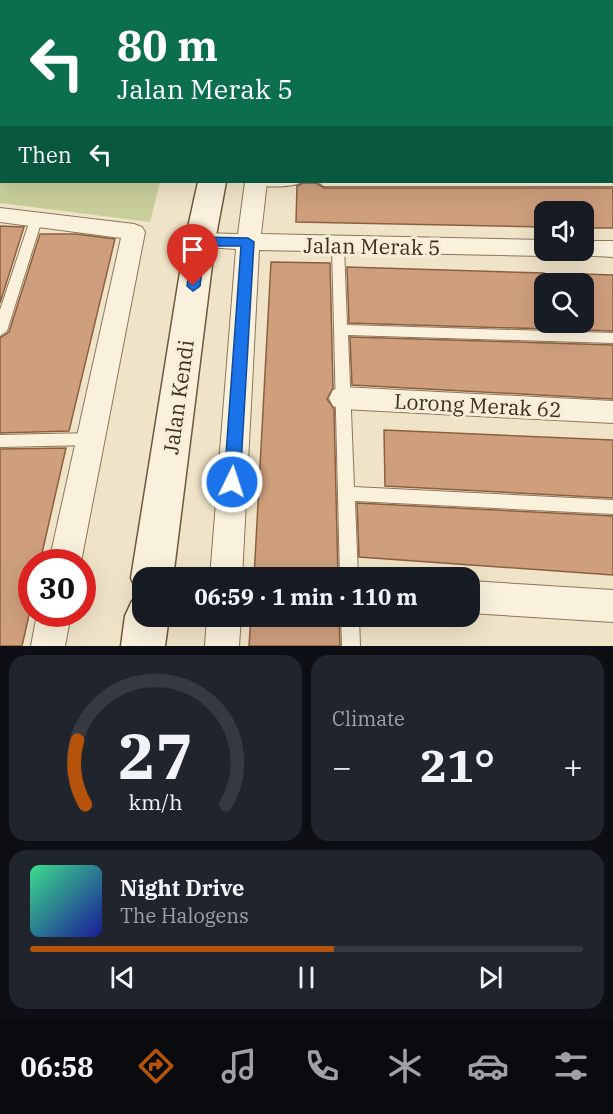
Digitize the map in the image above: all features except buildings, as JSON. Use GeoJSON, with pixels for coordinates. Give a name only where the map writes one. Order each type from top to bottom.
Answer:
{"type":"FeatureCollection","features":[{"type":"Feature","properties":{"kind":"street","name":"Jalan Kendi"},"geometry":{"type":"LineString","coordinates":[[154,567],[200,242],[212,183]]}},
{"type":"Feature","properties":{"kind":"street"},"geometry":{"type":"LineString","coordinates":[[227,567],[248,242],[255,183]]}},
{"type":"Feature","properties":{"kind":"street"},"geometry":{"type":"LineString","coordinates":[[0,215],[135,232],[68,549]]}},
{"type":"Feature","properties":{"kind":"street","name":"Jalan Merak 5"},"geometry":{"type":"LineString","coordinates":[[200,242],[534,248]]}},
{"type":"Feature","properties":{"kind":"street"},"geometry":{"type":"LineString","coordinates":[[594,249],[613,249]]}},
{"type":"Feature","properties":{"kind":"street","name":"Lorong Merak 62"},"geometry":{"type":"LineString","coordinates":[[343,398],[613,412]]}},
{"type":"Feature","properties":{"kind":"street"},"geometry":{"type":"LineString","coordinates":[[480,598],[613,606]]}},
{"type":"Feature","properties":{"kind":"street"},"geometry":{"type":"LineString","coordinates":[[48,646],[52,627]]}},
{"type":"Feature","properties":{"kind":"street"},"geometry":{"type":"LineString","coordinates":[[143,646],[146,627]]}},
{"type":"Feature","properties":{"kind":"street"},"geometry":{"type":"LineString","coordinates":[[222,646],[223,627]]}},
{"type":"Feature","properties":{"kind":"lane"},"geometry":{"type":"LineString","coordinates":[[0,331],[36,220]]}},
{"type":"Feature","properties":{"kind":"lane"},"geometry":{"type":"LineString","coordinates":[[338,246],[348,567]]}},
{"type":"Feature","properties":{"kind":"lane"},"geometry":{"type":"LineString","coordinates":[[341,330],[613,338]]}},
{"type":"Feature","properties":{"kind":"lane"},"geometry":{"type":"LineString","coordinates":[[0,441],[91,439]]}},
{"type":"Feature","properties":{"kind":"lane"},"geometry":{"type":"LineString","coordinates":[[346,494],[613,507]]}},
{"type":"Feature","properties":{"kind":"lane"},"geometry":{"type":"LineString","coordinates":[[350,627],[351,646]]}},
{"type":"Feature","properties":{"kind":"green space"},"geometry":{"type":"Polygon","coordinates":[[[0,183],[160,183],[150,222],[0,203],[0,183]]]}},
{"type":"Feature","properties":{"kind":"route"},"geometry":{"type":"LineString","coordinates":[[193,286],[200,242],[248,242],[232,482]]}}]}
